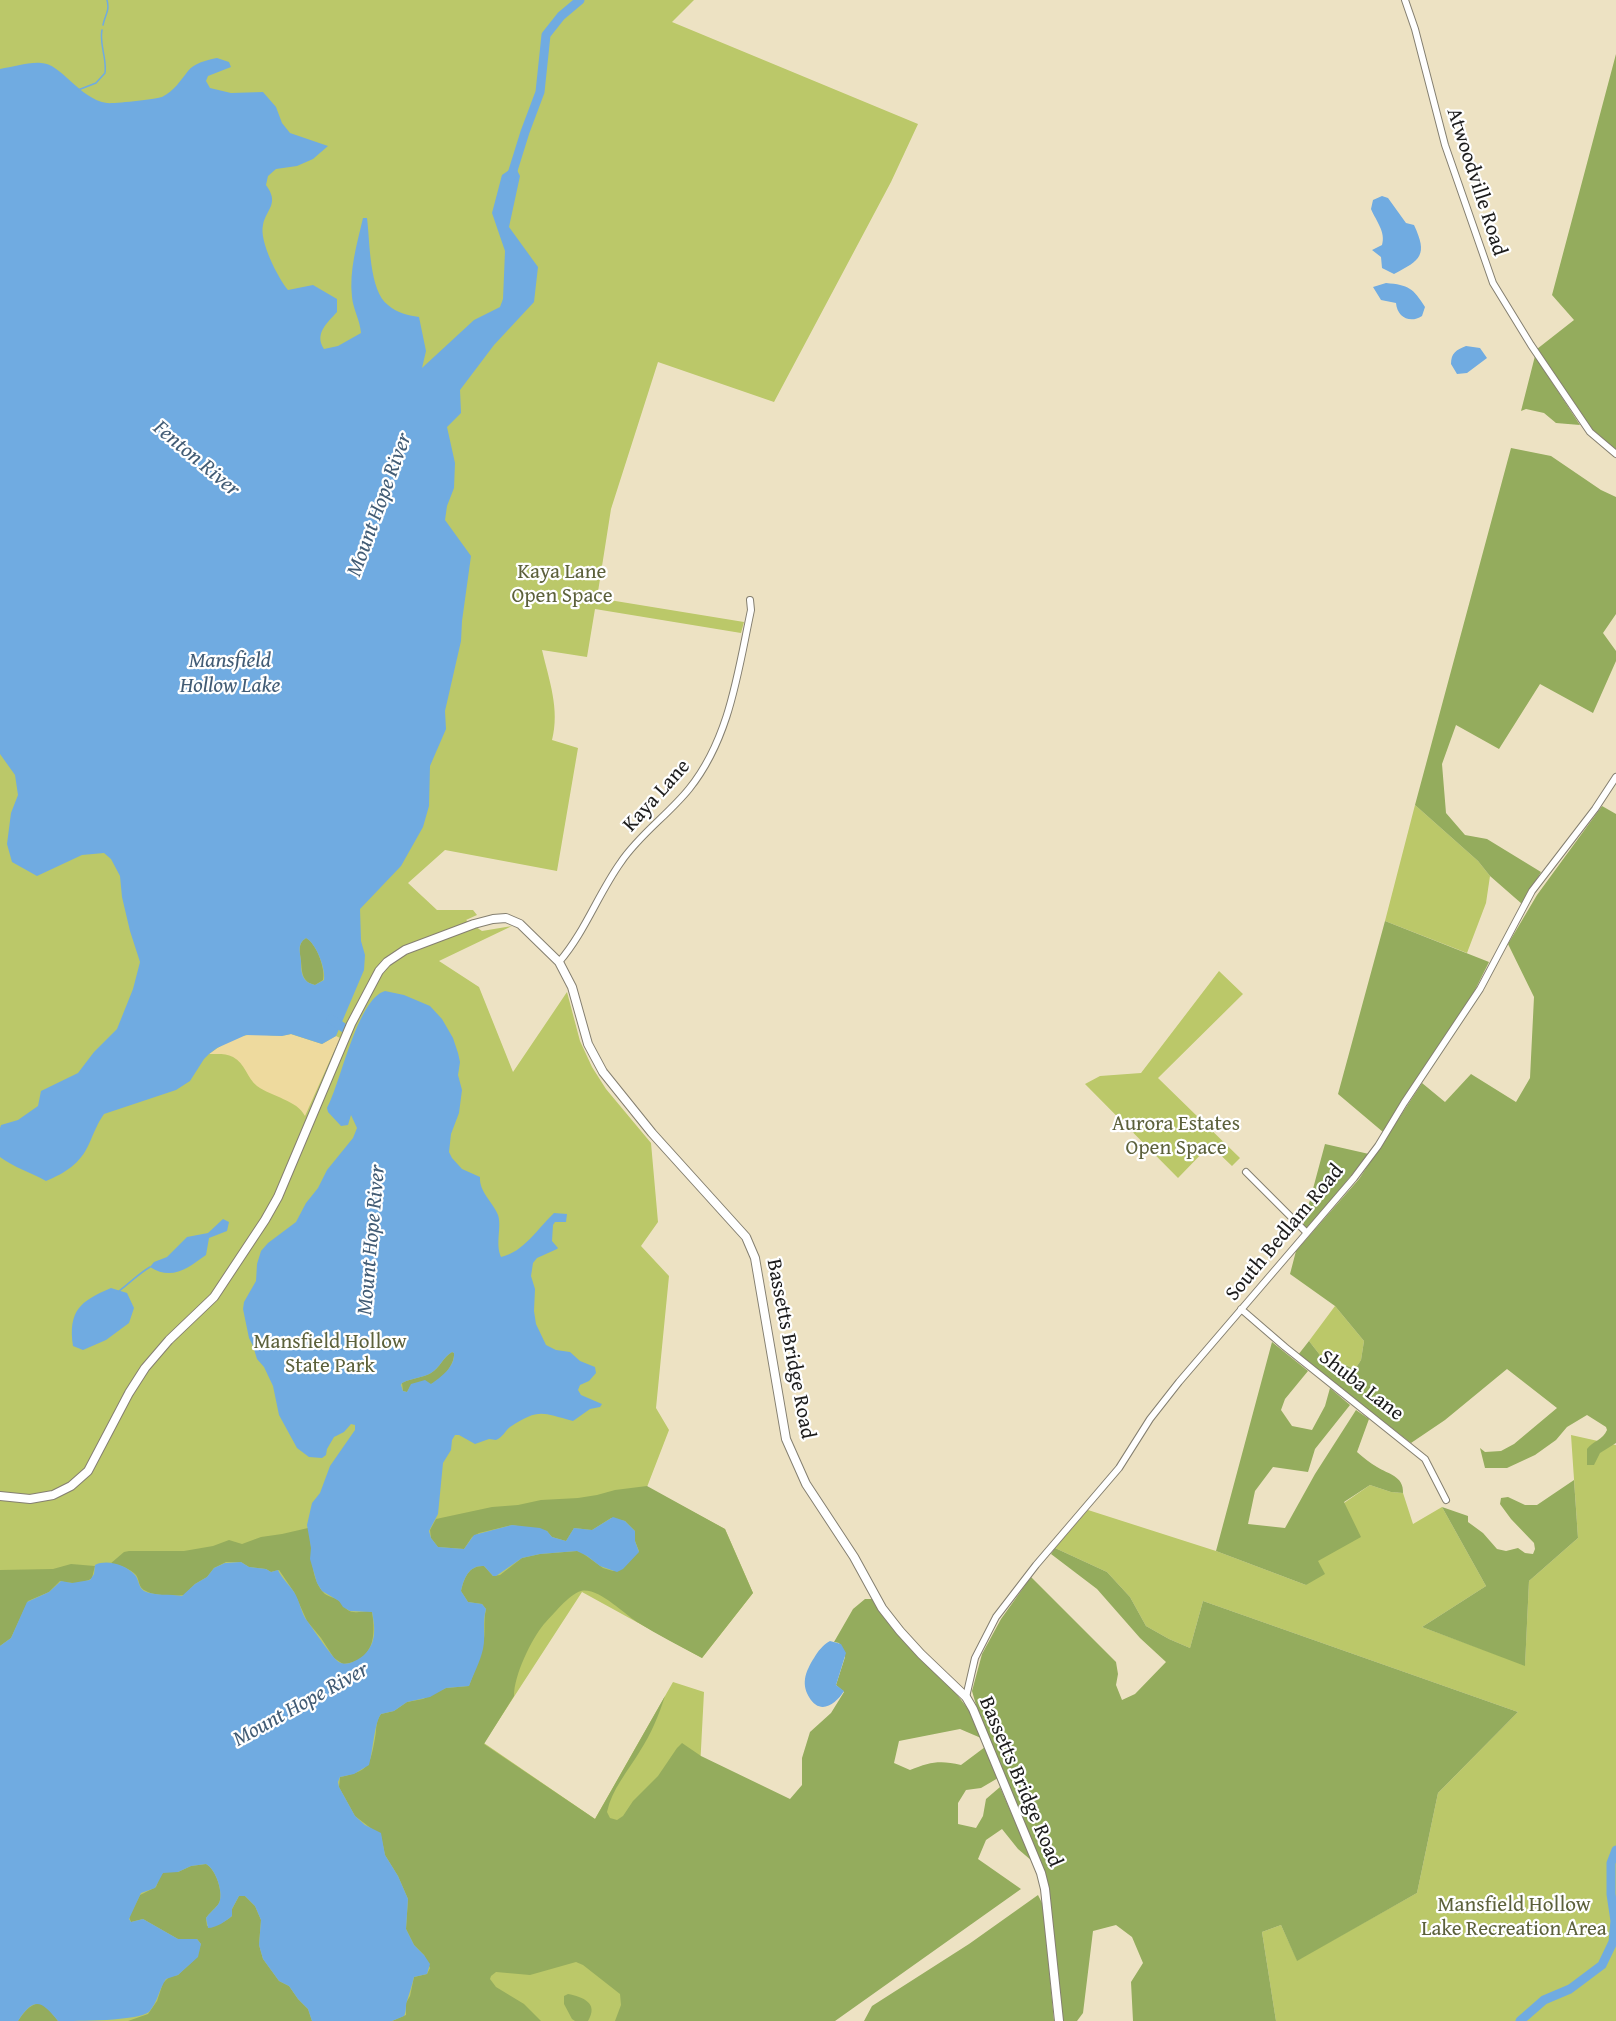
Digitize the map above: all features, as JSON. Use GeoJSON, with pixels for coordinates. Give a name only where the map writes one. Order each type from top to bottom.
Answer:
{"type":"FeatureCollection","features":[{"type":"Feature","properties":{"kind":"street","name":"Atwoodville Road"},"geometry":{"type":"LineString","coordinates":[[1405,0],[1415,29],[1445,145],[1493,283],[1542,362],[1590,432],[1616,454]]}},
{"type":"Feature","properties":{"kind":"street","name":"Kaya Lane"},"geometry":{"type":"LineString","coordinates":[[559,962],[578,938],[621,861],[639,840],[668,813],[706,766],[721,733],[730,704],[751,609],[750,600]]}},
{"type":"Feature","properties":{"kind":"street","name":"South Bedlam Road"},"geometry":{"type":"LineString","coordinates":[[966,1697],[975,1658],[996,1617],[1036,1565],[1119,1468],[1150,1419],[1354,1178],[1378,1146],[1480,989],[1532,891],[1595,809],[1616,777]]}},
{"type":"Feature","properties":{"kind":"street","name":"Bassetts Bridge Road"},"geometry":{"type":"LineString","coordinates":[[0,1496],[30,1499],[53,1495],[71,1486],[88,1471],[129,1393],[145,1368],[169,1340],[214,1297],[265,1220],[281,1190],[337,1054],[376,976],[387,962],[405,950],[474,924],[506,918],[520,924],[559,962],[572,987],[588,1044],[603,1072],[652,1133],[747,1237],[755,1258],[786,1439],[806,1484],[854,1557],[882,1608],[921,1654],[966,1697],[978,1719],[1041,1873],[1045,1889],[1059,2021]]}},
{"type":"Feature","properties":{"kind":"street"},"geometry":{"type":"LineString","coordinates":[[1246,1172],[1306,1232]]}},
{"type":"Feature","properties":{"kind":"street","name":"Shuba Lane"},"geometry":{"type":"LineString","coordinates":[[1241,1310],[1425,1459],[1446,1500]]}},
{"type":"Feature","properties":{"kind":"green space","name":"Mansfield Hollow State Park"},"geometry":{"type":"Polygon","coordinates":[[[0,0],[694,0],[672,22],[918,124],[891,182],[774,402],[658,362],[611,509],[597,598],[744,622],[741,633],[595,609],[587,657],[542,650],[554,706],[552,740],[578,748],[557,871],[445,850],[408,883],[437,910],[473,910],[477,915],[466,920],[482,931],[512,926],[439,961],[479,987],[513,1072],[567,992],[580,1041],[592,1067],[606,1089],[651,1143],[658,1222],[641,1246],[669,1276],[656,1408],[669,1430],[647,1487],[725,1529],[753,1593],[702,1658],[582,1592],[484,1743],[595,1819],[673,1682],[704,1692],[700,1768],[725,2021],[0,2021],[0,0]]]}},
{"type":"Feature","properties":{"kind":"green space"},"geometry":{"type":"Polygon","coordinates":[[[1616,54],[1616,451],[1593,430],[1563,390],[1537,349],[1574,320],[1552,295],[1616,54]]]}},
{"type":"Feature","properties":{"kind":"green space"},"geometry":{"type":"Polygon","coordinates":[[[1535,356],[1580,425],[1556,423],[1544,413],[1526,409],[1521,411],[1535,356]]]}},
{"type":"Feature","properties":{"kind":"green space"},"geometry":{"type":"Polygon","coordinates":[[[1511,448],[1551,456],[1601,490],[1616,497],[1616,614],[1603,633],[1616,651],[1616,661],[1593,713],[1540,684],[1499,749],[1456,725],[1442,764],[1446,813],[1465,835],[1487,839],[1541,872],[1522,904],[1415,805],[1511,448]]]}},
{"type":"Feature","properties":{"kind":"green space"},"geometry":{"type":"Polygon","coordinates":[[[1415,805],[1478,861],[1490,876],[1486,903],[1467,953],[1385,921],[1415,805]]]}},
{"type":"Feature","properties":{"kind":"green space"},"geometry":{"type":"Polygon","coordinates":[[[1602,806],[1616,814],[1616,1443],[1600,1453],[1594,1465],[1587,1465],[1587,1449],[1607,1430],[1587,1415],[1567,1427],[1556,1440],[1535,1455],[1507,1468],[1485,1468],[1480,1448],[1485,1452],[1501,1451],[1514,1444],[1557,1408],[1507,1369],[1445,1420],[1411,1443],[1298,1355],[1309,1341],[1320,1355],[1355,1369],[1361,1360],[1364,1341],[1335,1306],[1290,1274],[1296,1251],[1359,1179],[1422,1083],[1445,1102],[1471,1074],[1516,1102],[1530,1078],[1534,997],[1508,944],[1537,895],[1602,806]]]}},
{"type":"Feature","properties":{"kind":"green space"},"geometry":{"type":"Polygon","coordinates":[[[1385,921],[1489,962],[1474,992],[1383,1132],[1338,1094],[1385,921]]]}},
{"type":"Feature","properties":{"kind":"green space"},"geometry":{"type":"Polygon","coordinates":[[[306,938],[317,951],[322,963],[323,980],[315,985],[307,982],[302,973],[300,948],[306,938]]]}},
{"type":"Feature","properties":{"kind":"green space","name":"Aurora Estates Open Space"},"geometry":{"type":"Polygon","coordinates":[[[1219,971],[1243,994],[1158,1078],[1240,1158],[1232,1166],[1210,1145],[1178,1178],[1085,1084],[1100,1076],[1141,1073],[1219,971]]]}},
{"type":"Feature","properties":{"kind":"green space"},"geometry":{"type":"Polygon","coordinates":[[[1325,1144],[1369,1154],[1307,1229],[1303,1226],[1325,1144]]]}},
{"type":"Feature","properties":{"kind":"green space"},"geometry":{"type":"Polygon","coordinates":[[[1335,1306],[1364,1341],[1361,1360],[1355,1369],[1320,1355],[1309,1341],[1335,1306]]]}},
{"type":"Feature","properties":{"kind":"green space"},"geometry":{"type":"Polygon","coordinates":[[[1272,1342],[1308,1371],[1285,1399],[1281,1410],[1292,1426],[1312,1430],[1325,1406],[1330,1388],[1350,1405],[1315,1449],[1308,1472],[1273,1467],[1255,1491],[1248,1524],[1285,1528],[1315,1474],[1356,1410],[1369,1419],[1357,1452],[1398,1479],[1403,1487],[1403,1493],[1391,1492],[1370,1485],[1344,1502],[1361,1537],[1318,1561],[1325,1574],[1306,1585],[1216,1551],[1272,1342]]]}},
{"type":"Feature","properties":{"kind":"green space"},"geometry":{"type":"Polygon","coordinates":[[[452,1352],[454,1357],[452,1362],[447,1372],[439,1379],[429,1385],[410,1387],[407,1392],[403,1391],[402,1383],[431,1373],[452,1352]]]}},
{"type":"Feature","properties":{"kind":"green space","name":"Mansfield Hollow Lake Recreation Area"},"geometry":{"type":"Polygon","coordinates":[[[1571,1435],[1616,1445],[1616,2021],[1276,2021],[1262,1932],[1281,1925],[1297,1960],[1417,1893],[1438,1793],[1518,1712],[1203,1601],[1190,1648],[1146,1626],[1130,1597],[1107,1572],[1055,1548],[1088,1510],[1216,1551],[1306,1585],[1344,1503],[1370,1485],[1391,1492],[1403,1493],[1413,1524],[1442,1507],[1486,1586],[1422,1627],[1525,1665],[1529,1581],[1578,1538],[1571,1435]]]}},
{"type":"Feature","properties":{"kind":"green space"},"geometry":{"type":"Polygon","coordinates":[[[1574,1480],[1578,1538],[1529,1581],[1525,1666],[1422,1627],[1486,1586],[1442,1507],[1468,1516],[1468,1522],[1483,1533],[1497,1549],[1506,1551],[1518,1548],[1525,1553],[1533,1554],[1534,1543],[1500,1504],[1501,1498],[1508,1497],[1525,1505],[1537,1505],[1574,1480]]]}},
{"type":"Feature","properties":{"kind":"green space"},"geometry":{"type":"Polygon","coordinates":[[[647,1486],[725,1529],[753,1593],[702,1658],[637,1622],[603,1597],[588,1591],[576,1593],[556,1610],[534,1639],[520,1668],[514,1696],[484,1744],[595,1819],[665,1696],[648,1738],[621,1780],[609,1804],[607,1812],[610,1818],[617,1820],[623,1816],[633,1801],[658,1776],[682,1743],[701,1756],[790,1799],[802,1785],[802,1758],[810,1732],[831,1713],[844,1692],[836,1685],[845,1657],[839,1643],[834,1642],[853,1609],[865,1599],[872,1599],[903,1640],[955,1692],[972,1714],[981,1738],[960,1729],[899,1741],[894,1763],[910,1770],[935,1763],[961,1765],[985,1747],[998,1778],[981,1788],[966,1790],[958,1803],[958,1824],[976,1828],[983,1816],[986,1799],[1000,1787],[1032,1861],[1018,1849],[1002,1829],[986,1840],[978,1859],[1021,1889],[835,2021],[615,2021],[621,2005],[620,1994],[576,1962],[530,1975],[496,1972],[491,1976],[490,1979],[496,1987],[524,2004],[541,2021],[392,2021],[406,2015],[406,2003],[414,1977],[427,1974],[430,1968],[406,1929],[408,1899],[385,1855],[381,1836],[355,1816],[339,1787],[340,1777],[357,1772],[366,1766],[372,1755],[377,1723],[381,1714],[394,1711],[407,1702],[423,1699],[446,1688],[469,1686],[483,1644],[486,1609],[482,1604],[468,1602],[461,1591],[471,1570],[484,1566],[493,1576],[500,1575],[522,1558],[577,1551],[603,1568],[613,1571],[626,1565],[639,1551],[635,1541],[635,1531],[625,1521],[611,1518],[592,1530],[574,1528],[566,1541],[552,1537],[547,1531],[512,1525],[479,1533],[472,1537],[464,1549],[438,1547],[431,1538],[430,1530],[436,1519],[492,1507],[541,1500],[578,1498],[647,1486]]]}},
{"type":"Feature","properties":{"kind":"green space"},"geometry":{"type":"Polygon","coordinates":[[[308,1528],[313,1569],[323,1592],[337,1600],[349,1611],[372,1612],[374,1630],[371,1646],[367,1653],[353,1662],[343,1664],[334,1658],[307,1621],[294,1592],[279,1570],[271,1572],[266,1569],[249,1567],[241,1562],[226,1562],[214,1568],[207,1577],[195,1584],[184,1595],[170,1595],[154,1594],[143,1590],[134,1573],[120,1565],[110,1564],[124,1552],[129,1551],[184,1551],[213,1546],[229,1540],[242,1544],[261,1537],[308,1528]]]}},
{"type":"Feature","properties":{"kind":"green space"},"geometry":{"type":"Polygon","coordinates":[[[1055,1548],[1107,1572],[1130,1597],[1146,1626],[1190,1648],[1203,1601],[1518,1712],[1438,1793],[1417,1893],[1297,1961],[1281,1925],[1262,1932],[1276,2021],[1133,2021],[1131,1982],[1143,1963],[1132,1937],[1116,1925],[1093,1931],[1083,2013],[1077,2021],[1062,2021],[1048,1885],[972,1691],[982,1654],[1001,1619],[1031,1577],[1116,1662],[1118,1674],[1116,1685],[1122,1700],[1135,1694],[1166,1662],[1140,1638],[1097,1589],[1051,1554],[1055,1548]]]}},
{"type":"Feature","properties":{"kind":"green space"},"geometry":{"type":"Polygon","coordinates":[[[71,1564],[95,1566],[92,1578],[77,1583],[60,1581],[49,1592],[28,1601],[11,1638],[0,1646],[0,1570],[53,1569],[71,1564]]]}},
{"type":"Feature","properties":{"kind":"green space"},"geometry":{"type":"Polygon","coordinates":[[[206,1864],[216,1876],[220,1888],[219,1903],[206,1918],[207,1926],[224,1922],[232,1916],[232,1909],[239,1896],[245,1896],[255,1906],[261,1920],[259,1945],[263,1959],[279,1981],[289,1986],[308,2009],[312,2021],[128,2021],[148,2014],[157,2001],[163,1983],[169,1977],[178,1975],[194,1960],[201,1944],[197,1939],[178,1939],[143,1919],[131,1922],[129,1917],[140,1895],[156,1887],[164,1872],[178,1872],[191,1866],[206,1864]]]}},
{"type":"Feature","properties":{"kind":"green space"},"geometry":{"type":"Polygon","coordinates":[[[1038,1895],[1043,1905],[1054,2021],[864,2021],[872,2006],[969,1944],[1038,1895]]]}},
{"type":"Feature","properties":{"kind":"green space"},"geometry":{"type":"Polygon","coordinates":[[[568,1994],[588,2002],[592,2010],[588,2021],[572,2019],[564,2004],[564,1996],[568,1994]]]}},
{"type":"Feature","properties":{"kind":"green space"},"geometry":{"type":"Polygon","coordinates":[[[39,2003],[46,2006],[58,2021],[18,2021],[27,2009],[39,2003]]]}},
{"type":"Feature","properties":{"kind":"sand"},"geometry":{"type":"Polygon","coordinates":[[[291,1034],[322,1044],[336,1036],[340,1038],[305,1116],[290,1102],[257,1086],[233,1057],[224,1054],[209,1054],[238,1037],[291,1034]]]}},
{"type":"Feature","properties":{"kind":"water","name":"Mansfield Hollow Lake"},"geometry":{"type":"Polygon","coordinates":[[[217,58],[229,62],[231,67],[208,76],[206,81],[210,88],[231,93],[263,92],[276,107],[282,123],[290,133],[328,146],[313,159],[297,166],[276,169],[268,176],[266,185],[272,202],[263,225],[264,240],[270,259],[288,290],[313,285],[337,299],[337,312],[321,334],[321,344],[324,349],[338,346],[361,333],[351,287],[354,257],[363,218],[367,218],[374,277],[382,298],[395,310],[419,317],[426,351],[422,368],[474,320],[500,307],[503,299],[505,251],[492,213],[502,175],[515,166],[520,176],[509,227],[538,267],[534,302],[494,345],[460,390],[461,413],[447,427],[455,463],[454,488],[447,506],[445,520],[471,556],[461,641],[445,711],[446,729],[430,766],[429,806],[423,827],[401,866],[360,909],[361,941],[365,955],[364,970],[336,1036],[322,1044],[291,1034],[246,1035],[217,1048],[204,1059],[190,1081],[176,1090],[104,1114],[81,1157],[66,1171],[46,1181],[0,1157],[1,1125],[18,1120],[38,1106],[41,1091],[78,1073],[94,1052],[117,1029],[133,989],[140,962],[122,897],[120,876],[111,859],[104,853],[82,855],[37,876],[12,862],[7,844],[11,813],[18,795],[15,775],[0,754],[0,69],[31,63],[48,65],[88,95],[111,103],[162,97],[174,89],[194,66],[217,58]],[[306,938],[300,945],[301,969],[307,982],[315,985],[324,980],[324,975],[320,957],[306,938]]]}},
{"type":"Feature","properties":{"kind":"water"},"geometry":{"type":"Polygon","coordinates":[[[1382,196],[1388,198],[1406,223],[1414,225],[1421,243],[1421,250],[1416,260],[1394,274],[1382,268],[1381,257],[1372,250],[1382,245],[1383,240],[1382,231],[1371,209],[1373,200],[1382,196]]]}},
{"type":"Feature","properties":{"kind":"water"},"geometry":{"type":"Polygon","coordinates":[[[1386,283],[1410,289],[1425,307],[1422,316],[1413,319],[1405,318],[1399,312],[1396,303],[1381,300],[1373,287],[1386,283]]]}},
{"type":"Feature","properties":{"kind":"water"},"geometry":{"type":"Polygon","coordinates":[[[1466,346],[1480,348],[1487,358],[1467,373],[1457,374],[1451,364],[1452,357],[1466,346]]]}},
{"type":"Feature","properties":{"kind":"water"},"geometry":{"type":"Polygon","coordinates":[[[385,991],[404,995],[430,1006],[442,1019],[453,1038],[460,1062],[458,1075],[462,1090],[449,1152],[462,1169],[480,1177],[484,1192],[498,1215],[501,1257],[524,1245],[554,1213],[567,1214],[566,1222],[555,1222],[553,1225],[552,1241],[558,1248],[537,1258],[533,1263],[531,1276],[535,1289],[536,1324],[546,1345],[556,1350],[570,1352],[580,1361],[595,1367],[596,1373],[589,1381],[580,1385],[578,1390],[581,1395],[602,1404],[573,1421],[547,1414],[528,1417],[510,1427],[496,1440],[489,1439],[475,1444],[455,1435],[451,1450],[443,1463],[438,1514],[429,1531],[431,1538],[438,1547],[464,1549],[474,1535],[512,1525],[540,1528],[552,1537],[566,1541],[574,1528],[592,1530],[613,1517],[625,1521],[635,1531],[635,1541],[639,1552],[623,1569],[617,1572],[600,1566],[577,1551],[522,1558],[496,1576],[493,1576],[484,1566],[471,1570],[461,1591],[468,1602],[482,1604],[486,1609],[483,1649],[469,1686],[446,1688],[430,1697],[407,1702],[394,1711],[381,1714],[369,1765],[354,1774],[340,1777],[339,1787],[355,1816],[365,1825],[381,1833],[385,1855],[408,1899],[406,1929],[414,1945],[430,1964],[427,1974],[414,1977],[404,2016],[392,2021],[312,2021],[308,2009],[289,1986],[279,1981],[263,1959],[259,1945],[261,1920],[255,1906],[245,1896],[239,1896],[232,1909],[232,1916],[218,1926],[208,1928],[206,1918],[219,1903],[220,1888],[216,1876],[206,1864],[191,1866],[178,1872],[163,1873],[155,1888],[141,1893],[129,1919],[131,1922],[143,1919],[178,1939],[197,1939],[201,1944],[198,1957],[178,1975],[166,1979],[149,2012],[120,2019],[58,2021],[47,2009],[38,2004],[29,2008],[18,2021],[0,2021],[0,1646],[11,1638],[27,1602],[49,1592],[61,1581],[72,1583],[90,1580],[94,1574],[95,1565],[100,1563],[111,1563],[127,1568],[136,1577],[142,1589],[148,1593],[182,1596],[207,1577],[214,1568],[225,1563],[241,1562],[249,1567],[266,1569],[271,1572],[278,1570],[294,1592],[306,1619],[339,1662],[345,1664],[355,1661],[364,1655],[373,1640],[372,1612],[350,1611],[322,1591],[317,1583],[310,1559],[311,1548],[307,1525],[312,1503],[320,1493],[330,1466],[355,1430],[355,1425],[351,1424],[344,1432],[334,1437],[326,1455],[322,1458],[309,1457],[297,1448],[279,1415],[273,1386],[264,1367],[257,1359],[249,1338],[243,1309],[244,1302],[256,1281],[257,1264],[261,1251],[296,1222],[327,1170],[353,1138],[357,1128],[351,1115],[348,1125],[341,1126],[327,1108],[358,1025],[375,997],[385,991]],[[454,1353],[449,1354],[431,1373],[402,1383],[403,1391],[407,1392],[411,1384],[425,1380],[431,1384],[450,1367],[454,1353]]]}},
{"type":"Feature","properties":{"kind":"water"},"geometry":{"type":"Polygon","coordinates":[[[223,1219],[229,1222],[227,1231],[209,1238],[206,1255],[193,1264],[173,1273],[158,1271],[150,1267],[154,1262],[167,1257],[187,1237],[208,1233],[223,1219]]]}},
{"type":"Feature","properties":{"kind":"water"},"geometry":{"type":"Polygon","coordinates":[[[111,1288],[127,1293],[134,1308],[129,1323],[106,1340],[83,1350],[73,1346],[72,1324],[78,1309],[91,1298],[111,1288]]]}},
{"type":"Feature","properties":{"kind":"water"},"geometry":{"type":"Polygon","coordinates":[[[830,1641],[841,1644],[846,1653],[836,1685],[844,1691],[832,1704],[823,1707],[813,1703],[809,1697],[805,1679],[808,1668],[816,1655],[830,1641]]]}},
{"type":"Feature","properties":{"kind":"waterway"},"geometry":{"type":"LineString","coordinates":[[103,25],[108,10],[107,0]]}},
{"type":"Feature","properties":{"kind":"waterway","name":"Mount Hope River"},"geometry":{"type":"LineString","coordinates":[[511,177],[540,92],[546,35],[561,16],[580,0]]}},
{"type":"Feature","properties":{"kind":"waterway"},"geometry":{"type":"LineString","coordinates":[[78,90],[96,83],[105,73],[102,30]]}},
{"type":"Feature","properties":{"kind":"waterway","name":"Mount Hope River"},"geometry":{"type":"LineString","coordinates":[[331,1019],[344,1028]]}},
{"type":"Feature","properties":{"kind":"waterway"},"geometry":{"type":"LineString","coordinates":[[119,1291],[150,1267]]}},
{"type":"Feature","properties":{"kind":"waterway"},"geometry":{"type":"LineString","coordinates":[[1520,2021],[1544,2000],[1570,1989],[1602,1965],[1613,1942],[1615,1921],[1611,1894],[1611,1863],[1616,1850]]}},
{"type":"Feature","properties":{"kind":"water label","name":"Fenton River"},"geometry":{"type":"Point","coordinates":[196,459]}},
{"type":"Feature","properties":{"kind":"park label","name":"Kaya Lane Open Space"},"geometry":{"type":"Point","coordinates":[562,585]}}]}
